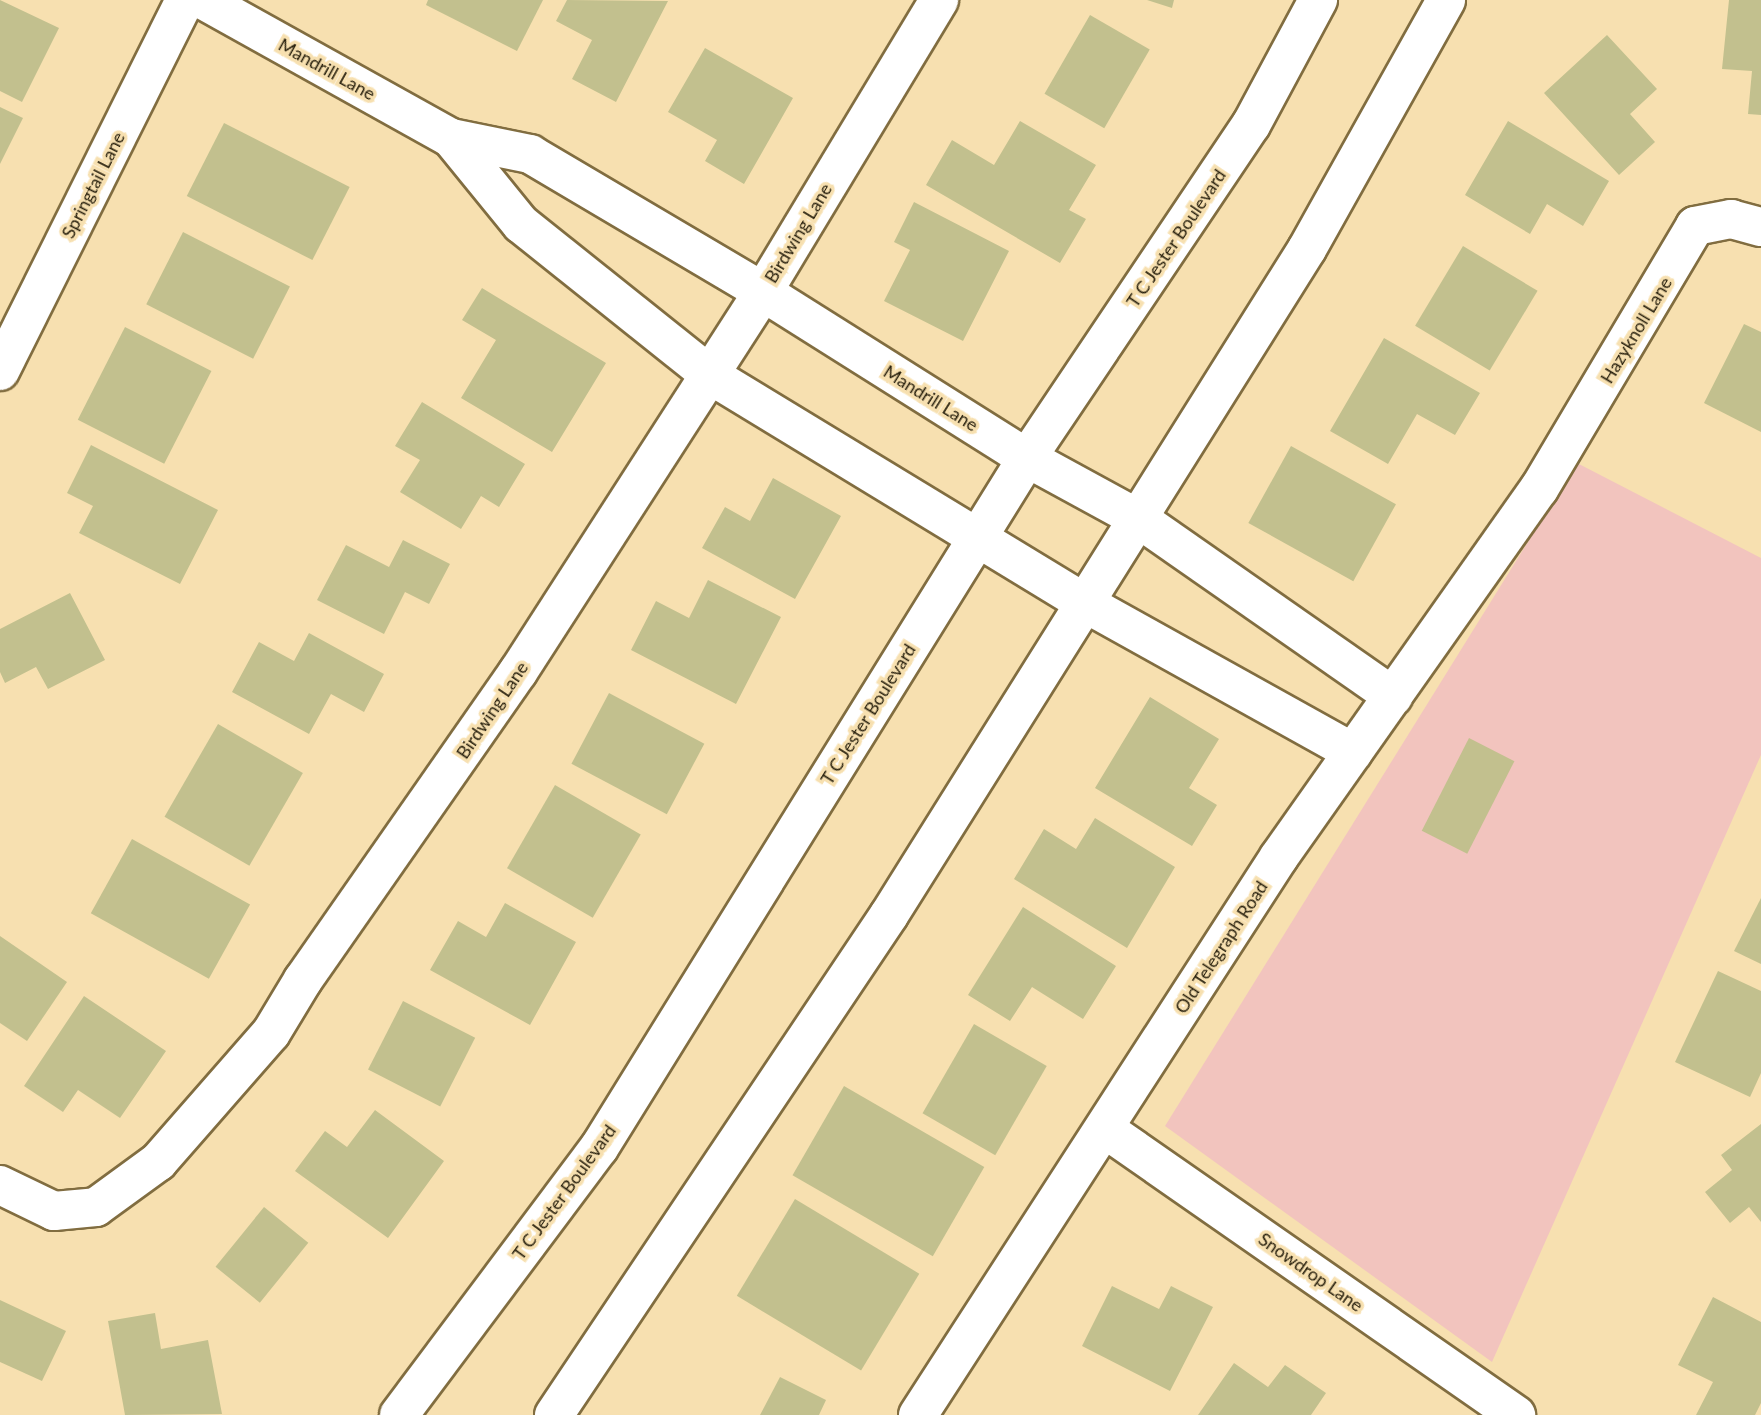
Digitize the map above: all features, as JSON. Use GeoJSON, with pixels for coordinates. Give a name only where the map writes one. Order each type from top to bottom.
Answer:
{"type":"FeatureCollection","features":[{"type":"Feature","properties":{"kind":"street","name":"Springtail Lane"},"geometry":{"type":"LineString","coordinates":[[0,371],[185,0]]}},
{"type":"Feature","properties":{"kind":"street","name":"Mandrill Lane"},"geometry":{"type":"LineString","coordinates":[[203,0],[451,138],[530,154],[763,292],[1027,458],[1139,519],[1393,696]]}},
{"type":"Feature","properties":{"kind":"street","name":"Birdwing Lane"},"geometry":{"type":"LineString","coordinates":[[0,1185],[54,1211],[96,1207],[158,1162],[271,1033],[303,980],[518,672],[763,292],[939,0]]}},
{"type":"Feature","properties":{"kind":"street","name":"T C Jester Boulevard"},"geometry":{"type":"LineString","coordinates":[[399,1415],[599,1148],[1027,458],[1213,184],[1318,0]]}},
{"type":"Feature","properties":{"kind":"street"},"geometry":{"type":"LineString","coordinates":[[554,1415],[888,915],[1083,602],[1139,519],[1307,249],[1446,0]]}},
{"type":"Feature","properties":{"kind":"street","name":"Mandrill Lane"},"geometry":{"type":"LineString","coordinates":[[451,138],[521,224],[710,375],[1083,602],[1353,752]]}},
{"type":"Feature","properties":{"kind":"street","name":"Hazyknoll Lane"},"geometry":{"type":"LineString","coordinates":[[1539,489],[1695,226],[1731,219],[1761,227]]}},
{"type":"Feature","properties":{"kind":"street","name":"Old Telegraph Road"},"geometry":{"type":"LineString","coordinates":[[918,1415],[1279,857],[1539,489]]}},
{"type":"Feature","properties":{"kind":"street","name":"Snowdrop Lane"},"geometry":{"type":"LineString","coordinates":[[1105,1129],[1516,1415]]}},
{"type":"Feature","properties":{"kind":"shaded area"},"geometry":{"type":"Polygon","coordinates":[[[1577,463],[1761,558],[1761,755],[1492,1362],[1165,1126],[1577,463]]]}},
{"type":"Feature","properties":{"kind":"building"},"geometry":{"type":"Polygon","coordinates":[[[0,0],[59,28],[22,102],[0,91],[0,0]]]}},
{"type":"Feature","properties":{"kind":"building"},"geometry":{"type":"Polygon","coordinates":[[[428,0],[543,0],[517,51],[426,5],[428,0]]]}},
{"type":"Feature","properties":{"kind":"building"},"geometry":{"type":"Polygon","coordinates":[[[567,0],[668,1],[616,102],[572,79],[592,40],[556,21],[567,0]]]}},
{"type":"Feature","properties":{"kind":"building"},"geometry":{"type":"Polygon","coordinates":[[[1147,0],[1174,0],[1172,8],[1147,0]]]}},
{"type":"Feature","properties":{"kind":"building"},"geometry":{"type":"Polygon","coordinates":[[[1729,0],[1761,0],[1761,115],[1748,114],[1752,71],[1722,69],[1729,0]]]}},
{"type":"Feature","properties":{"kind":"building"},"geometry":{"type":"Polygon","coordinates":[[[1090,15],[1150,50],[1104,128],[1044,94],[1090,15]]]}},
{"type":"Feature","properties":{"kind":"building"},"geometry":{"type":"Polygon","coordinates":[[[1607,35],[1657,89],[1630,114],[1655,142],[1619,175],[1544,93],[1607,35]]]}},
{"type":"Feature","properties":{"kind":"building"},"geometry":{"type":"Polygon","coordinates":[[[705,48],[793,98],[744,184],[705,161],[717,140],[668,112],[705,48]]]}},
{"type":"Feature","properties":{"kind":"building"},"geometry":{"type":"Polygon","coordinates":[[[0,107],[23,118],[0,164],[0,107]]]}},
{"type":"Feature","properties":{"kind":"building"},"geometry":{"type":"Polygon","coordinates":[[[1020,121],[1096,165],[1069,210],[1086,219],[1060,263],[926,185],[952,140],[994,165],[1020,121]]]}},
{"type":"Feature","properties":{"kind":"building"},"geometry":{"type":"Polygon","coordinates":[[[1508,121],[1609,181],[1583,226],[1547,204],[1530,234],[1465,195],[1508,121]]]}},
{"type":"Feature","properties":{"kind":"building"},"geometry":{"type":"Polygon","coordinates":[[[224,123],[350,187],[312,260],[187,196],[224,123]]]}},
{"type":"Feature","properties":{"kind":"building"},"geometry":{"type":"Polygon","coordinates":[[[914,202],[1009,251],[963,341],[884,301],[910,250],[894,242],[914,202]]]}},
{"type":"Feature","properties":{"kind":"building"},"geometry":{"type":"Polygon","coordinates":[[[183,232],[290,286],[253,359],[146,304],[183,232]]]}},
{"type":"Feature","properties":{"kind":"building"},"geometry":{"type":"Polygon","coordinates":[[[1463,246],[1538,291],[1490,371],[1415,326],[1463,246]]]}},
{"type":"Feature","properties":{"kind":"building"},"geometry":{"type":"Polygon","coordinates":[[[482,288],[606,363],[552,452],[461,398],[496,340],[462,320],[482,288]]]}},
{"type":"Feature","properties":{"kind":"building"},"geometry":{"type":"Polygon","coordinates":[[[1744,324],[1761,332],[1761,432],[1704,403],[1744,324]]]}},
{"type":"Feature","properties":{"kind":"building"},"geometry":{"type":"Polygon","coordinates":[[[125,327],[211,371],[164,464],[78,420],[125,327]]]}},
{"type":"Feature","properties":{"kind":"building"},"geometry":{"type":"Polygon","coordinates":[[[1384,338],[1480,393],[1455,435],[1417,414],[1388,464],[1330,431],[1384,338]]]}},
{"type":"Feature","properties":{"kind":"building"},"geometry":{"type":"Polygon","coordinates":[[[422,402],[525,464],[499,507],[481,496],[461,529],[400,492],[420,460],[395,446],[422,402]]]}},
{"type":"Feature","properties":{"kind":"building"},"geometry":{"type":"Polygon","coordinates":[[[91,445],[218,510],[180,584],[79,533],[93,506],[67,493],[91,445]]]}},
{"type":"Feature","properties":{"kind":"building"},"geometry":{"type":"Polygon","coordinates":[[[1291,446],[1396,504],[1353,581],[1248,523],[1291,446]]]}},
{"type":"Feature","properties":{"kind":"building"},"geometry":{"type":"Polygon","coordinates":[[[773,478],[841,516],[795,599],[702,548],[725,507],[750,521],[773,478]]]}},
{"type":"Feature","properties":{"kind":"building"},"geometry":{"type":"Polygon","coordinates":[[[403,540],[450,564],[429,604],[405,592],[384,634],[317,600],[346,545],[389,567],[403,540]]]}},
{"type":"Feature","properties":{"kind":"building"},"geometry":{"type":"Polygon","coordinates":[[[708,580],[781,617],[736,704],[631,650],[656,601],[689,618],[708,580]]]}},
{"type":"Feature","properties":{"kind":"building"},"geometry":{"type":"Polygon","coordinates":[[[70,593],[105,660],[48,689],[36,667],[5,683],[0,672],[0,629],[70,593]]]}},
{"type":"Feature","properties":{"kind":"building"},"geometry":{"type":"Polygon","coordinates":[[[309,633],[384,674],[364,712],[331,694],[309,734],[232,692],[259,642],[294,661],[309,633]]]}},
{"type":"Feature","properties":{"kind":"building"},"geometry":{"type":"Polygon","coordinates":[[[609,693],[704,744],[667,814],[571,764],[609,693]]]}},
{"type":"Feature","properties":{"kind":"building"},"geometry":{"type":"Polygon","coordinates":[[[1150,697],[1219,739],[1189,788],[1217,805],[1192,846],[1095,788],[1150,697]]]}},
{"type":"Feature","properties":{"kind":"building"},"geometry":{"type":"Polygon","coordinates":[[[218,724],[303,773],[249,866],[164,817],[218,724]]]}},
{"type":"Feature","properties":{"kind":"building"},"geometry":{"type":"Polygon","coordinates":[[[1469,738],[1514,761],[1467,854],[1422,831],[1469,738]]]}},
{"type":"Feature","properties":{"kind":"building"},"geometry":{"type":"Polygon","coordinates":[[[555,785],[641,834],[593,918],[507,868],[555,785]]]}},
{"type":"Feature","properties":{"kind":"building"},"geometry":{"type":"Polygon","coordinates":[[[1095,818],[1175,867],[1127,948],[1014,879],[1044,829],[1076,849],[1095,818]]]}},
{"type":"Feature","properties":{"kind":"building"},"geometry":{"type":"Polygon","coordinates":[[[132,839],[250,904],[209,979],[91,913],[132,839]]]}},
{"type":"Feature","properties":{"kind":"building"},"geometry":{"type":"Polygon","coordinates":[[[1761,898],[1761,964],[1734,951],[1761,898]]]}},
{"type":"Feature","properties":{"kind":"building"},"geometry":{"type":"Polygon","coordinates":[[[505,903],[576,942],[530,1025],[430,970],[458,921],[486,937],[505,903]]]}},
{"type":"Feature","properties":{"kind":"building"},"geometry":{"type":"Polygon","coordinates":[[[1023,907],[1116,966],[1083,1019],[1032,987],[1010,1021],[968,995],[1023,907]]]}},
{"type":"Feature","properties":{"kind":"building"},"geometry":{"type":"Polygon","coordinates":[[[0,936],[67,982],[27,1041],[0,1023],[0,936]]]}},
{"type":"Feature","properties":{"kind":"building"},"geometry":{"type":"Polygon","coordinates":[[[1718,971],[1761,991],[1761,1073],[1750,1097],[1675,1062],[1718,971]]]}},
{"type":"Feature","properties":{"kind":"building"},"geometry":{"type":"Polygon","coordinates":[[[84,996],[166,1051],[120,1118],[78,1090],[63,1112],[24,1086],[84,996]]]}},
{"type":"Feature","properties":{"kind":"building"},"geometry":{"type":"Polygon","coordinates":[[[403,1001],[475,1038],[440,1106],[368,1070],[403,1001]]]}},
{"type":"Feature","properties":{"kind":"building"},"geometry":{"type":"Polygon","coordinates":[[[974,1024],[1047,1066],[995,1155],[922,1113],[974,1024]]]}},
{"type":"Feature","properties":{"kind":"building"},"geometry":{"type":"Polygon","coordinates":[[[844,1086],[984,1167],[933,1256],[792,1175],[844,1086]]]}},
{"type":"Feature","properties":{"kind":"building"},"geometry":{"type":"Polygon","coordinates":[[[375,1110],[444,1161],[388,1238],[295,1171],[325,1131],[347,1147],[375,1110]]]}},
{"type":"Feature","properties":{"kind":"building"},"geometry":{"type":"Polygon","coordinates":[[[1761,1124],[1761,1222],[1749,1207],[1730,1223],[1705,1192],[1732,1170],[1721,1155],[1761,1124]]]}},
{"type":"Feature","properties":{"kind":"building"},"geometry":{"type":"Polygon","coordinates":[[[795,1199],[919,1274],[861,1371],[737,1296],[795,1199]]]}},
{"type":"Feature","properties":{"kind":"building"},"geometry":{"type":"Polygon","coordinates":[[[264,1207],[308,1243],[260,1303],[216,1267],[264,1207]]]}},
{"type":"Feature","properties":{"kind":"building"},"geometry":{"type":"Polygon","coordinates":[[[1112,1286],[1159,1309],[1171,1286],[1213,1307],[1170,1391],[1082,1346],[1112,1286]]]}},
{"type":"Feature","properties":{"kind":"building"},"geometry":{"type":"Polygon","coordinates":[[[1713,1297],[1761,1322],[1761,1403],[1755,1415],[1696,1415],[1713,1382],[1678,1365],[1713,1297]]]}},
{"type":"Feature","properties":{"kind":"building"},"geometry":{"type":"Polygon","coordinates":[[[0,1300],[66,1331],[42,1381],[0,1362],[0,1300]]]}},
{"type":"Feature","properties":{"kind":"building"},"geometry":{"type":"Polygon","coordinates":[[[155,1313],[161,1349],[208,1340],[222,1414],[125,1415],[108,1321],[155,1313]]]}},
{"type":"Feature","properties":{"kind":"building"},"geometry":{"type":"Polygon","coordinates":[[[1234,1363],[1268,1387],[1285,1365],[1326,1393],[1311,1415],[1198,1415],[1234,1363]]]}},
{"type":"Feature","properties":{"kind":"building"},"geometry":{"type":"Polygon","coordinates":[[[780,1377],[826,1400],[819,1415],[760,1415],[780,1377]]]}}]}
